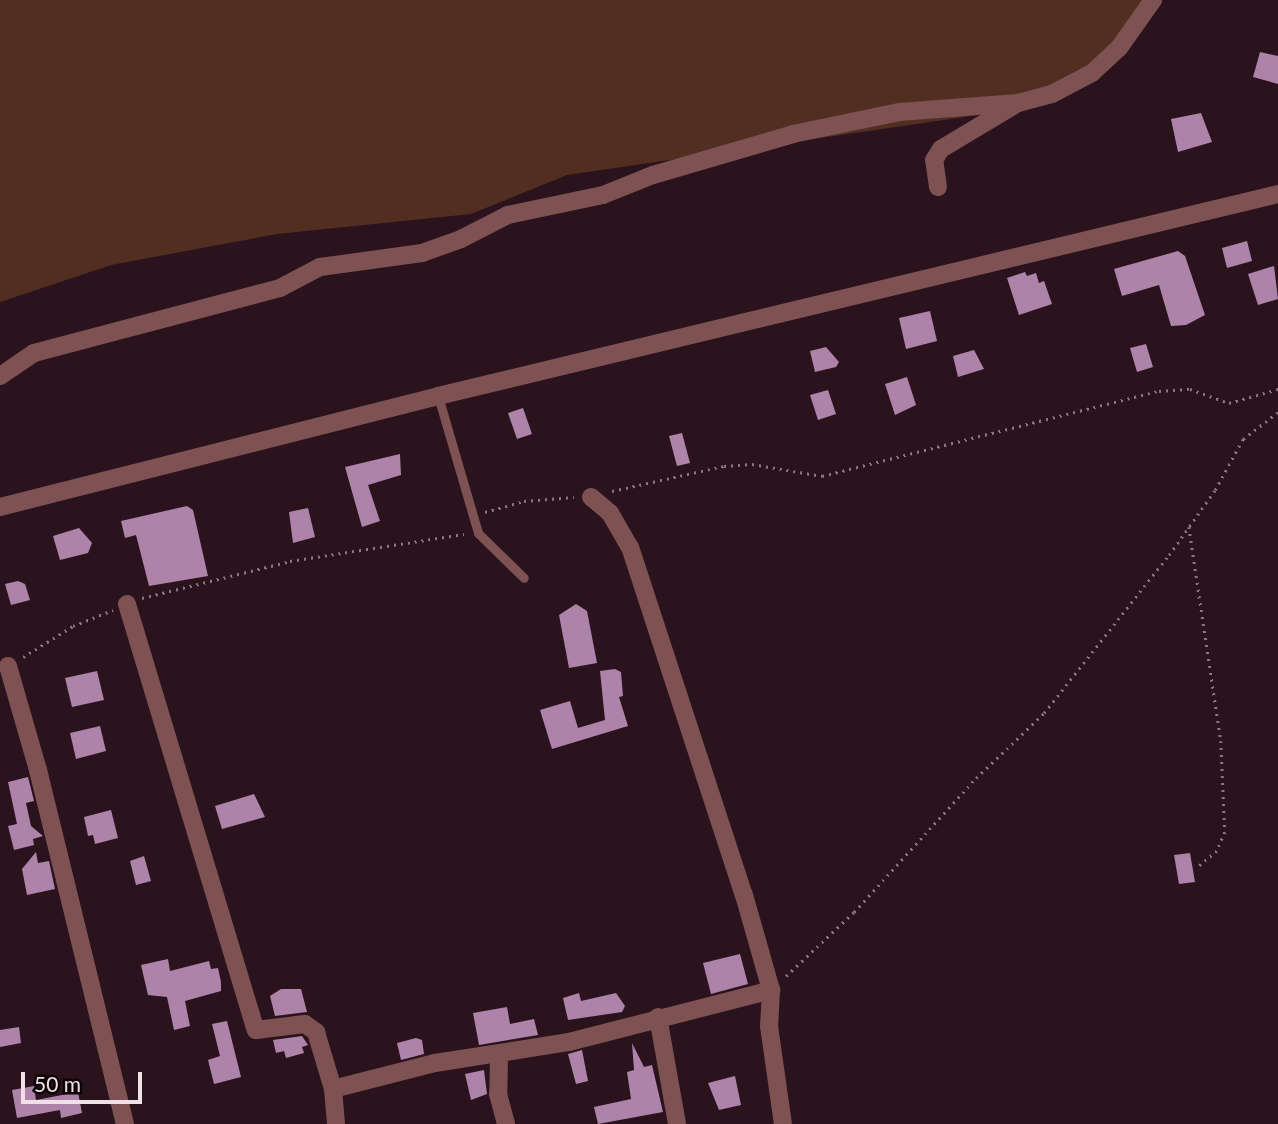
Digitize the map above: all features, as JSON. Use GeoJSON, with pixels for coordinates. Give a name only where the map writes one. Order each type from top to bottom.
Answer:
{"type":"FeatureCollection","features":[{"type":"Feature","properties":{"kind":"street"},"geometry":{"type":"LineString","coordinates":[[0,376],[34,353],[280,288],[320,267],[422,253],[461,239],[508,215],[603,195],[653,175],[793,134],[923,109],[1018,103],[1052,94],[1092,73],[1139,26],[1153,0]]}},
{"type":"Feature","properties":{"kind":"street"},"geometry":{"type":"LineString","coordinates":[[938,187],[934,160],[941,149],[1018,103]]}},
{"type":"Feature","properties":{"kind":"street"},"geometry":{"type":"LineString","coordinates":[[0,507],[438,396],[1278,194]]}},
{"type":"Feature","properties":{"kind":"street"},"geometry":{"type":"LineString","coordinates":[[590,496],[610,513],[630,547],[771,990],[769,1026],[783,1124]]}},
{"type":"Feature","properties":{"kind":"street"},"geometry":{"type":"LineString","coordinates":[[127,604],[256,1030],[312,1026],[321,1042],[333,1089],[336,1124]]}},
{"type":"Feature","properties":{"kind":"street"},"geometry":{"type":"LineString","coordinates":[[8,666],[38,770],[125,1124]]}},
{"type":"Feature","properties":{"kind":"street"},"geometry":{"type":"LineString","coordinates":[[333,1089],[435,1063],[569,1042],[771,990]]}},
{"type":"Feature","properties":{"kind":"street"},"geometry":{"type":"LineString","coordinates":[[658,1017],[677,1124]]}},
{"type":"Feature","properties":{"kind":"street"},"geometry":{"type":"LineString","coordinates":[[499,1055],[498,1094],[506,1124]]}},
{"type":"Feature","properties":{"kind":"lane"},"geometry":{"type":"LineString","coordinates":[[438,396],[478,533],[524,578]]}},
{"type":"Feature","properties":{"kind":"path"},"geometry":{"type":"LineString","coordinates":[[474,515],[524,501],[590,496],[724,466],[752,464],[797,476],[822,476],[1159,391],[1189,389],[1229,403],[1278,389]]}},
{"type":"Feature","properties":{"kind":"path"},"geometry":{"type":"LineString","coordinates":[[771,990],[854,912],[976,778],[1044,713],[1189,527],[1243,439],[1278,412]]}},
{"type":"Feature","properties":{"kind":"path"},"geometry":{"type":"LineString","coordinates":[[1189,527],[1221,741],[1225,832],[1217,851],[1199,866]]}},
{"type":"Feature","properties":{"kind":"path"},"geometry":{"type":"LineString","coordinates":[[8,666],[73,626],[173,587],[289,561],[438,535],[478,533]]}},
{"type":"Feature","properties":{"kind":"shaded area"},"geometry":{"type":"Polygon","coordinates":[[[0,0],[1154,0],[1101,61],[1039,100],[978,115],[567,175],[471,214],[277,234],[111,265],[0,302],[0,0]]]}},
{"type":"Feature","properties":{"kind":"building"},"geometry":{"type":"Polygon","coordinates":[[[1260,52],[1278,56],[1278,84],[1253,77],[1260,52]]]}},
{"type":"Feature","properties":{"kind":"building"},"geometry":{"type":"Polygon","coordinates":[[[1201,113],[1212,142],[1178,152],[1171,119],[1201,113]]]}},
{"type":"Feature","properties":{"kind":"building"},"geometry":{"type":"Polygon","coordinates":[[[1247,241],[1252,261],[1227,268],[1222,248],[1247,241]]]}},
{"type":"Feature","properties":{"kind":"building"},"geometry":{"type":"Polygon","coordinates":[[[1178,251],[1185,256],[1205,315],[1186,325],[1171,326],[1159,285],[1122,296],[1114,269],[1178,251]]]}},
{"type":"Feature","properties":{"kind":"building"},"geometry":{"type":"Polygon","coordinates":[[[1274,266],[1278,299],[1258,305],[1248,274],[1274,266]]]}},
{"type":"Feature","properties":{"kind":"building"},"geometry":{"type":"Polygon","coordinates":[[[1025,272],[1027,276],[1036,273],[1039,283],[1044,281],[1052,304],[1019,315],[1007,278],[1025,272]]]}},
{"type":"Feature","properties":{"kind":"building"},"geometry":{"type":"Polygon","coordinates":[[[930,311],[937,341],[906,349],[899,318],[930,311]]]}},
{"type":"Feature","properties":{"kind":"building"},"geometry":{"type":"Polygon","coordinates":[[[1146,344],[1153,367],[1137,372],[1130,348],[1146,344]]]}},
{"type":"Feature","properties":{"kind":"building"},"geometry":{"type":"Polygon","coordinates":[[[826,347],[839,362],[836,367],[815,372],[810,351],[826,347]]]}},
{"type":"Feature","properties":{"kind":"building"},"geometry":{"type":"Polygon","coordinates":[[[974,350],[984,369],[958,377],[953,356],[974,350]]]}},
{"type":"Feature","properties":{"kind":"building"},"geometry":{"type":"Polygon","coordinates":[[[907,377],[916,405],[895,415],[885,384],[907,377]]]}},
{"type":"Feature","properties":{"kind":"building"},"geometry":{"type":"Polygon","coordinates":[[[828,390],[836,414],[818,420],[810,395],[828,390]]]}},
{"type":"Feature","properties":{"kind":"building"},"geometry":{"type":"Polygon","coordinates":[[[523,408],[532,434],[517,439],[508,413],[523,408]]]}},
{"type":"Feature","properties":{"kind":"building"},"geometry":{"type":"Polygon","coordinates":[[[682,433],[690,463],[677,466],[669,436],[682,433]]]}},
{"type":"Feature","properties":{"kind":"building"},"geometry":{"type":"Polygon","coordinates":[[[400,454],[401,475],[368,485],[380,521],[362,527],[345,467],[400,454]]]}},
{"type":"Feature","properties":{"kind":"building"},"geometry":{"type":"Polygon","coordinates":[[[187,506],[193,510],[208,576],[149,586],[136,535],[125,538],[121,521],[187,506]]]}},
{"type":"Feature","properties":{"kind":"building"},"geometry":{"type":"Polygon","coordinates":[[[308,508],[315,537],[293,543],[289,512],[308,508]]]}},
{"type":"Feature","properties":{"kind":"building"},"geometry":{"type":"Polygon","coordinates":[[[79,528],[92,543],[88,553],[60,560],[53,536],[79,528]]]}},
{"type":"Feature","properties":{"kind":"building"},"geometry":{"type":"Polygon","coordinates":[[[18,581],[25,584],[30,600],[11,605],[5,584],[18,581]]]}},
{"type":"Feature","properties":{"kind":"building"},"geometry":{"type":"Polygon","coordinates":[[[576,604],[587,611],[597,663],[569,668],[559,615],[576,604]]]}},
{"type":"Feature","properties":{"kind":"building"},"geometry":{"type":"Polygon","coordinates":[[[615,669],[621,672],[623,696],[619,697],[628,726],[552,749],[540,710],[570,701],[578,728],[605,720],[600,671],[615,669]]]}},
{"type":"Feature","properties":{"kind":"building"},"geometry":{"type":"Polygon","coordinates":[[[97,671],[104,700],[72,707],[65,678],[97,671]]]}},
{"type":"Feature","properties":{"kind":"building"},"geometry":{"type":"Polygon","coordinates":[[[100,726],[106,751],[76,759],[70,733],[100,726]]]}},
{"type":"Feature","properties":{"kind":"building"},"geometry":{"type":"Polygon","coordinates":[[[28,777],[34,801],[26,803],[31,826],[43,836],[33,839],[34,845],[14,850],[8,826],[17,824],[8,782],[28,777]]]}},
{"type":"Feature","properties":{"kind":"building"},"geometry":{"type":"Polygon","coordinates":[[[254,794],[265,817],[222,829],[215,806],[254,794]]]}},
{"type":"Feature","properties":{"kind":"building"},"geometry":{"type":"Polygon","coordinates":[[[111,810],[118,838],[95,844],[93,835],[88,836],[84,817],[111,810]]]}},
{"type":"Feature","properties":{"kind":"building"},"geometry":{"type":"Polygon","coordinates":[[[36,852],[38,863],[49,861],[55,889],[27,895],[22,869],[36,852]]]}},
{"type":"Feature","properties":{"kind":"building"},"geometry":{"type":"Polygon","coordinates":[[[1190,853],[1195,882],[1179,884],[1174,855],[1190,853]]]}},
{"type":"Feature","properties":{"kind":"building"},"geometry":{"type":"Polygon","coordinates":[[[144,856],[151,881],[136,885],[130,861],[144,856]]]}},
{"type":"Feature","properties":{"kind":"building"},"geometry":{"type":"Polygon","coordinates":[[[740,954],[748,984],[711,994],[703,963],[740,954]]]}},
{"type":"Feature","properties":{"kind":"building"},"geometry":{"type":"Polygon","coordinates":[[[168,959],[170,971],[209,961],[211,969],[218,968],[221,982],[221,991],[185,1001],[190,1026],[174,1030],[167,997],[148,995],[141,965],[168,959]]]}},
{"type":"Feature","properties":{"kind":"building"},"geometry":{"type":"Polygon","coordinates":[[[281,989],[301,989],[307,1012],[275,1016],[270,996],[281,989]]]}},
{"type":"Feature","properties":{"kind":"building"},"geometry":{"type":"Polygon","coordinates":[[[579,993],[581,1001],[616,993],[625,1006],[622,1012],[568,1020],[563,998],[579,993]]]}},
{"type":"Feature","properties":{"kind":"building"},"geometry":{"type":"Polygon","coordinates":[[[507,1007],[510,1024],[534,1019],[538,1035],[479,1045],[473,1013],[507,1007]]]}},
{"type":"Feature","properties":{"kind":"building"},"geometry":{"type":"Polygon","coordinates":[[[227,1021],[241,1077],[214,1084],[208,1060],[220,1056],[212,1024],[227,1021]]]}},
{"type":"Feature","properties":{"kind":"building"},"geometry":{"type":"Polygon","coordinates":[[[19,1027],[21,1043],[0,1047],[0,1030],[19,1027]]]}},
{"type":"Feature","properties":{"kind":"building"},"geometry":{"type":"Polygon","coordinates":[[[302,1036],[308,1045],[302,1047],[304,1053],[286,1058],[284,1051],[276,1053],[273,1040],[302,1036]]]}},
{"type":"Feature","properties":{"kind":"building"},"geometry":{"type":"Polygon","coordinates":[[[416,1038],[422,1040],[424,1054],[401,1060],[397,1043],[416,1038]]]}},
{"type":"Feature","properties":{"kind":"building"},"geometry":{"type":"Polygon","coordinates":[[[632,1043],[644,1067],[652,1065],[663,1112],[598,1124],[594,1107],[631,1099],[627,1072],[634,1070],[632,1043]]]}},
{"type":"Feature","properties":{"kind":"building"},"geometry":{"type":"Polygon","coordinates":[[[582,1050],[588,1081],[576,1084],[568,1054],[582,1050]]]}},
{"type":"Feature","properties":{"kind":"building"},"geometry":{"type":"Polygon","coordinates":[[[484,1070],[487,1094],[471,1100],[465,1074],[484,1070]]]}},
{"type":"Feature","properties":{"kind":"building"},"geometry":{"type":"Polygon","coordinates":[[[735,1076],[741,1105],[719,1110],[708,1083],[735,1076]]]}},
{"type":"Feature","properties":{"kind":"building"},"geometry":{"type":"Polygon","coordinates":[[[34,1086],[36,1100],[78,1092],[82,1113],[61,1118],[60,1110],[17,1118],[12,1090],[34,1086]]]}}]}
